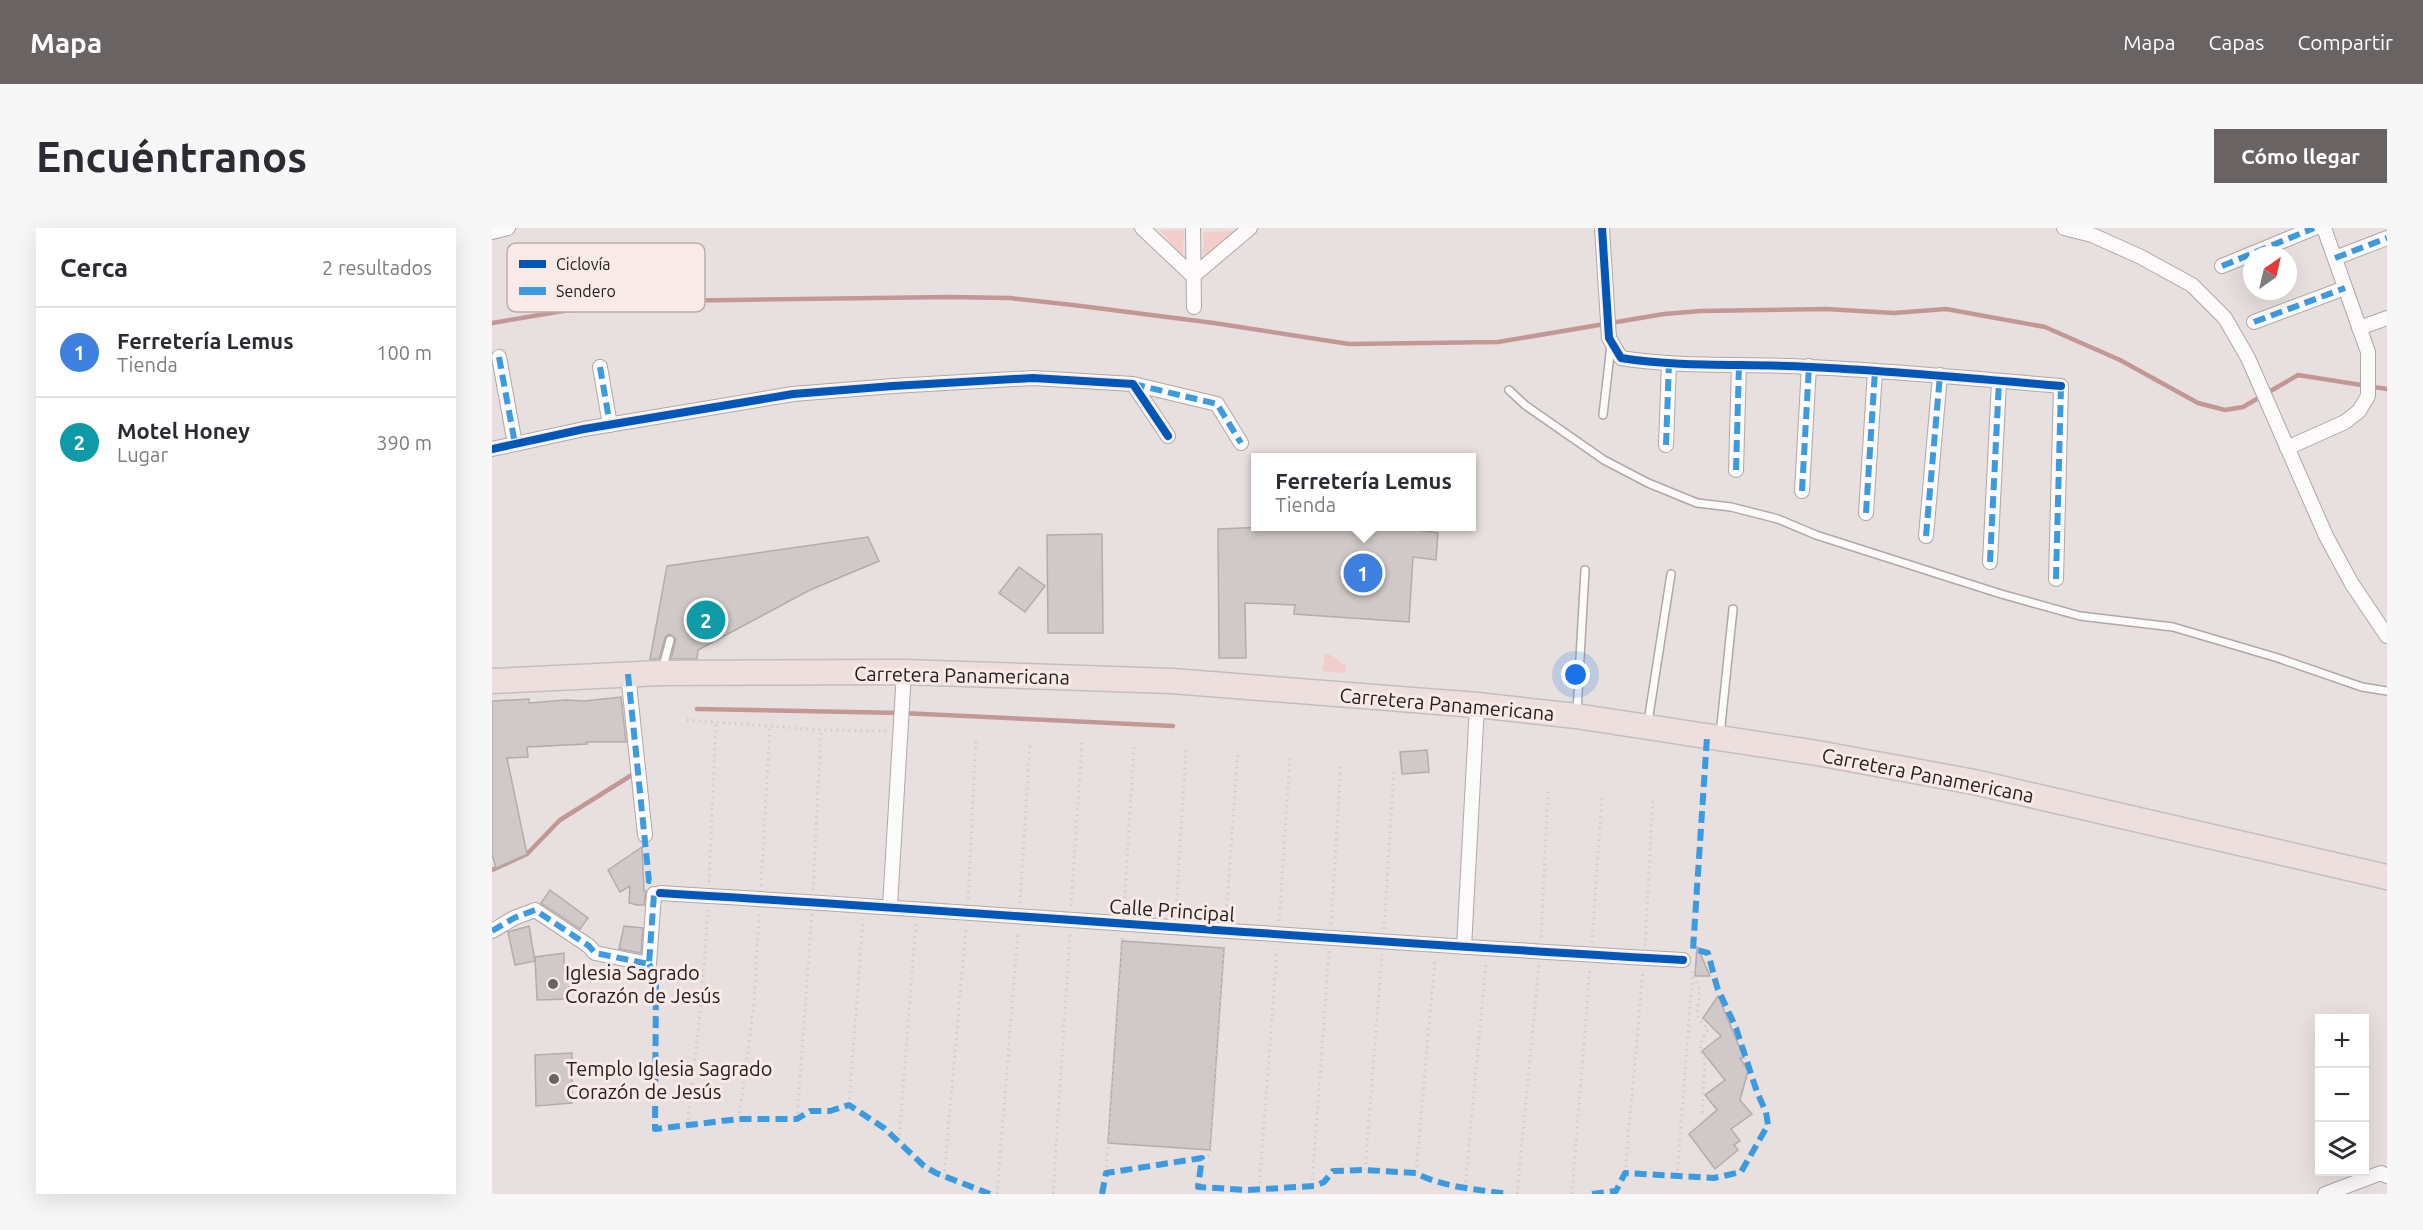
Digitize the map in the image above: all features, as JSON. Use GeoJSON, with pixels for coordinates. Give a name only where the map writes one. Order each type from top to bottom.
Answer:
{"type":"FeatureCollection","features":[{"type":"Feature","properties":{"kind":"highway","name":"Carretera Panamericana"},"geometry":{"type":"LineString","coordinates":[[492,681],[661,673],[904,672],[1172,681],[1477,705],[1576,716],[1817,753],[1974,782],[2387,877]]}},
{"type":"Feature","properties":{"kind":"street"},"geometry":{"type":"LineString","coordinates":[[492,232],[508,228]]}},
{"type":"Feature","properties":{"kind":"street"},"geometry":{"type":"LineString","coordinates":[[1142,228],[1193,276]]}},
{"type":"Feature","properties":{"kind":"street"},"geometry":{"type":"LineString","coordinates":[[1193,228],[1194,307]]}},
{"type":"Feature","properties":{"kind":"street"},"geometry":{"type":"LineString","coordinates":[[1193,276],[1250,228]]}},
{"type":"Feature","properties":{"kind":"street"},"geometry":{"type":"LineString","coordinates":[[1602,228],[1611,340],[1621,358],[1669,363],[1875,370],[2061,386],[2056,579]]}},
{"type":"Feature","properties":{"kind":"street"},"geometry":{"type":"LineString","coordinates":[[2064,228],[2094,231],[2192,285],[2225,318],[2248,358],[2326,536],[2352,584],[2387,636]]}},
{"type":"Feature","properties":{"kind":"street"},"geometry":{"type":"LineString","coordinates":[[2222,266],[2314,228]]}},
{"type":"Feature","properties":{"kind":"street"},"geometry":{"type":"LineString","coordinates":[[2287,447],[2345,422],[2359,411],[2368,396],[2368,352],[2324,228]]}},
{"type":"Feature","properties":{"kind":"street"},"geometry":{"type":"LineString","coordinates":[[2335,258],[2387,238]]}},
{"type":"Feature","properties":{"kind":"street"},"geometry":{"type":"LineString","coordinates":[[2254,322],[2345,288]]}},
{"type":"Feature","properties":{"kind":"street"},"geometry":{"type":"LineString","coordinates":[[2360,328],[2387,318]]}},
{"type":"Feature","properties":{"kind":"street"},"geometry":{"type":"LineString","coordinates":[[499,357],[515,444]]}},
{"type":"Feature","properties":{"kind":"street"},"geometry":{"type":"LineString","coordinates":[[1666,445],[1669,363]]}},
{"type":"Feature","properties":{"kind":"street"},"geometry":{"type":"LineString","coordinates":[[1736,470],[1739,365]]}},
{"type":"Feature","properties":{"kind":"street"},"geometry":{"type":"LineString","coordinates":[[1802,491],[1809,366]]}},
{"type":"Feature","properties":{"kind":"street"},"geometry":{"type":"LineString","coordinates":[[600,367],[610,425]]}},
{"type":"Feature","properties":{"kind":"street"},"geometry":{"type":"LineString","coordinates":[[1866,513],[1875,370]]}},
{"type":"Feature","properties":{"kind":"street"},"geometry":{"type":"LineString","coordinates":[[1926,536],[1940,375]]}},
{"type":"Feature","properties":{"kind":"street"},"geometry":{"type":"LineString","coordinates":[[492,449],[610,425],[793,394],[1033,378],[1133,384],[1217,404],[1241,443]]}},
{"type":"Feature","properties":{"kind":"street"},"geometry":{"type":"LineString","coordinates":[[1990,562],[2000,381]]}},
{"type":"Feature","properties":{"kind":"street"},"geometry":{"type":"LineString","coordinates":[[1133,384],[1168,436]]}},
{"type":"Feature","properties":{"kind":"street"},"geometry":{"type":"LineString","coordinates":[[890,906],[904,672]]}},
{"type":"Feature","properties":{"kind":"street"},"geometry":{"type":"LineString","coordinates":[[628,674],[645,835]]}},
{"type":"Feature","properties":{"kind":"street"},"geometry":{"type":"LineString","coordinates":[[1464,947],[1477,705]]}},
{"type":"Feature","properties":{"kind":"street","name":"Calle Principal"},"geometry":{"type":"LineString","coordinates":[[492,931],[514,918],[535,910],[589,946],[595,953],[649,964],[657,894],[890,906],[1436,946],[1683,960]]}},
{"type":"Feature","properties":{"kind":"street"},"geometry":{"type":"LineString","coordinates":[[2325,1194],[2381,1173],[2387,1176]]}},
{"type":"Feature","properties":{"kind":"lane"},"geometry":{"type":"LineString","coordinates":[[1603,415],[1611,340]]}},
{"type":"Feature","properties":{"kind":"lane"},"geometry":{"type":"LineString","coordinates":[[1509,390],[1525,405],[1604,460],[1648,483],[1697,503],[1731,507],[1778,519],[1816,535],[2001,594],[2080,616],[2173,627],[2278,658],[2362,687],[2387,691]]}},
{"type":"Feature","properties":{"kind":"lane"},"geometry":{"type":"LineString","coordinates":[[1576,716],[1585,570]]}},
{"type":"Feature","properties":{"kind":"lane"},"geometry":{"type":"LineString","coordinates":[[1647,727],[1671,574]]}},
{"type":"Feature","properties":{"kind":"lane"},"geometry":{"type":"LineString","coordinates":[[1719,739],[1733,609]]}},
{"type":"Feature","properties":{"kind":"lane"},"geometry":{"type":"LineString","coordinates":[[661,673],[670,640]]}},
{"type":"Feature","properties":{"kind":"path"},"geometry":{"type":"LineString","coordinates":[[687,720],[821,730],[901,731]]}},
{"type":"Feature","properties":{"kind":"path"},"geometry":{"type":"LineString","coordinates":[[687,1126],[701,1005],[709,896],[716,722]]}},
{"type":"Feature","properties":{"kind":"path"},"geometry":{"type":"LineString","coordinates":[[738,1119],[754,1003],[770,726]]}},
{"type":"Feature","properties":{"kind":"path"},"geometry":{"type":"LineString","coordinates":[[796,1119],[813,902],[821,730]]}},
{"type":"Feature","properties":{"kind":"path"},"geometry":{"type":"LineString","coordinates":[[944,1177],[967,912],[976,739]]}},
{"type":"Feature","properties":{"kind":"path"},"geometry":{"type":"LineString","coordinates":[[997,1194],[1030,743]]}},
{"type":"Feature","properties":{"kind":"path"},"geometry":{"type":"LineString","coordinates":[[1053,1194],[1082,743]]}},
{"type":"Feature","properties":{"kind":"path"},"geometry":{"type":"LineString","coordinates":[[1106,1173],[1134,747]]}},
{"type":"Feature","properties":{"kind":"path"},"geometry":{"type":"LineString","coordinates":[[1175,927],[1186,749]]}},
{"type":"Feature","properties":{"kind":"path"},"geometry":{"type":"LineString","coordinates":[[1202,1158],[1209,1155],[1238,752]]}},
{"type":"Feature","properties":{"kind":"path"},"geometry":{"type":"LineString","coordinates":[[1259,1189],[1290,758]]}},
{"type":"Feature","properties":{"kind":"path"},"geometry":{"type":"LineString","coordinates":[[1312,1186],[1341,764]]}},
{"type":"Feature","properties":{"kind":"path"},"geometry":{"type":"LineString","coordinates":[[1365,1170],[1394,769]]}},
{"type":"Feature","properties":{"kind":"path"},"geometry":{"type":"LineString","coordinates":[[1517,1194],[1541,952],[1548,792]]}},
{"type":"Feature","properties":{"kind":"path"},"geometry":{"type":"LineString","coordinates":[[1572,1194],[1602,795]]}},
{"type":"Feature","properties":{"kind":"path"},"geometry":{"type":"LineString","coordinates":[[1625,1173],[1644,958],[1653,798]]}},
{"type":"Feature","properties":{"kind":"path"},"geometry":{"type":"LineString","coordinates":[[849,1105],[864,905]]}},
{"type":"Feature","properties":{"kind":"path"},"geometry":{"type":"LineString","coordinates":[[899,1141],[917,908]]}},
{"type":"Feature","properties":{"kind":"path"},"geometry":{"type":"LineString","coordinates":[[1416,1173],[1436,946]]}},
{"type":"Feature","properties":{"kind":"path"},"geometry":{"type":"LineString","coordinates":[[1466,1188],[1488,949]]}},
{"type":"Feature","properties":{"kind":"path"},"geometry":{"type":"LineString","coordinates":[[1677,1176],[1693,966],[1683,960]]}},
{"type":"Feature","properties":{"kind":"path"},"geometry":{"type":"LineString","coordinates":[[1692,977],[1700,989],[1697,1016],[1708,1029],[1702,1040],[1700,1051],[1705,1059],[1702,1116]]}},
{"type":"Feature","properties":{"kind":"shaded area"},"geometry":{"type":"Polygon","coordinates":[[[1160,230],[1184,230],[1183,258],[1160,230]]]}},
{"type":"Feature","properties":{"kind":"shaded area"},"geometry":{"type":"Polygon","coordinates":[[[1238,231],[1203,262],[1204,232],[1238,231]]]}},
{"type":"Feature","properties":{"kind":"shaded area"},"geometry":{"type":"Polygon","coordinates":[[[1325,654],[1331,655],[1346,666],[1345,673],[1323,671],[1325,654]]]}},
{"type":"Feature","properties":{"kind":"building"},"geometry":{"type":"Polygon","coordinates":[[[1251,528],[1251,531],[1424,531],[1438,533],[1436,560],[1413,557],[1409,622],[1294,614],[1295,605],[1245,603],[1246,658],[1219,658],[1218,529],[1251,528]]]}},
{"type":"Feature","properties":{"kind":"building"},"geometry":{"type":"Polygon","coordinates":[[[1102,534],[1103,633],[1048,633],[1047,535],[1102,534]]]}},
{"type":"Feature","properties":{"kind":"building"},"geometry":{"type":"Polygon","coordinates":[[[868,537],[879,561],[810,590],[698,650],[697,659],[671,659],[676,639],[669,634],[665,638],[659,659],[650,659],[667,566],[868,537]]]}},
{"type":"Feature","properties":{"kind":"building"},"geometry":{"type":"Polygon","coordinates":[[[1019,567],[1045,586],[1025,612],[999,593],[1019,567]]]}},
{"type":"Feature","properties":{"kind":"building"},"geometry":{"type":"Polygon","coordinates":[[[621,697],[626,742],[586,742],[587,744],[527,747],[528,757],[507,758],[527,854],[496,868],[492,854],[492,701],[529,699],[529,703],[621,697]]]}},
{"type":"Feature","properties":{"kind":"building"},"geometry":{"type":"Polygon","coordinates":[[[1427,750],[1429,772],[1402,774],[1400,752],[1427,750]]]}},
{"type":"Feature","properties":{"kind":"building"},"geometry":{"type":"Polygon","coordinates":[[[642,847],[644,891],[646,891],[644,905],[637,905],[629,903],[630,886],[620,892],[608,870],[642,847]]]}},
{"type":"Feature","properties":{"kind":"building"},"geometry":{"type":"Polygon","coordinates":[[[550,890],[588,918],[580,929],[541,903],[550,890]]]}},
{"type":"Feature","properties":{"kind":"building"},"geometry":{"type":"Polygon","coordinates":[[[529,926],[535,961],[515,965],[508,932],[529,926]]]}},
{"type":"Feature","properties":{"kind":"building"},"geometry":{"type":"Polygon","coordinates":[[[624,926],[643,928],[641,953],[619,949],[624,926]]]}},
{"type":"Feature","properties":{"kind":"building"},"geometry":{"type":"Polygon","coordinates":[[[1122,941],[1224,948],[1210,1150],[1108,1143],[1122,941]]]}},
{"type":"Feature","properties":{"kind":"building"},"geometry":{"type":"Polygon","coordinates":[[[1697,946],[1710,976],[1695,976],[1697,946]]]}},
{"type":"Feature","properties":{"kind":"building","name":"Iglesia Sagrado Corazón de Jesús"},"geometry":{"type":"Polygon","coordinates":[[[564,953],[564,970],[570,969],[570,999],[537,1000],[535,957],[564,953]]]}},
{"type":"Feature","properties":{"kind":"building"},"geometry":{"type":"Polygon","coordinates":[[[1718,996],[1744,1058],[1740,1058],[1748,1071],[1740,1100],[1752,1114],[1731,1129],[1740,1141],[1734,1145],[1738,1150],[1715,1169],[1689,1134],[1717,1110],[1705,1095],[1725,1080],[1702,1051],[1721,1036],[1703,1018],[1718,996]]]}},
{"type":"Feature","properties":{"kind":"building","name":"Templo Iglesia Sagrado Corazón de Jesús"},"geometry":{"type":"Polygon","coordinates":[[[572,1053],[572,1103],[536,1106],[535,1055],[572,1053]]]}},
{"type":"Feature","properties":{"kind":"waterway"},"geometry":{"type":"LineString","coordinates":[[705,300],[1010,298],[1214,323],[1349,344],[1498,342],[1664,314],[1701,311],[1826,309],[1894,313],[1946,309],[2045,327],[2120,360],[2198,403],[2225,410],[2243,407],[2298,375],[2387,389]]}},
{"type":"Feature","properties":{"kind":"waterway"},"geometry":{"type":"LineString","coordinates":[[492,323],[557,312]]}},
{"type":"Feature","properties":{"kind":"waterway"},"geometry":{"type":"LineString","coordinates":[[697,709],[902,713],[1173,726]]}},
{"type":"Feature","properties":{"kind":"waterway"},"geometry":{"type":"LineString","coordinates":[[492,870],[527,854],[560,820],[635,773]]}},
{"type":"Feature","properties":{"kind":"marked path"},"geometry":{"type":"LineString","coordinates":[[2222,266],[2314,228]]}},
{"type":"Feature","properties":{"kind":"marked path"},"geometry":{"type":"LineString","coordinates":[[2335,258],[2387,238]]}},
{"type":"Feature","properties":{"kind":"marked path"},"geometry":{"type":"LineString","coordinates":[[2254,322],[2345,288]]}},
{"type":"Feature","properties":{"kind":"marked path"},"geometry":{"type":"LineString","coordinates":[[499,357],[515,444]]}},
{"type":"Feature","properties":{"kind":"marked path"},"geometry":{"type":"LineString","coordinates":[[1666,445],[1669,363]]}},
{"type":"Feature","properties":{"kind":"marked path"},"geometry":{"type":"LineString","coordinates":[[1736,470],[1739,365]]}},
{"type":"Feature","properties":{"kind":"marked path"},"geometry":{"type":"LineString","coordinates":[[1802,491],[1809,366]]}},
{"type":"Feature","properties":{"kind":"marked path"},"geometry":{"type":"LineString","coordinates":[[600,367],[610,425]]}},
{"type":"Feature","properties":{"kind":"marked path"},"geometry":{"type":"LineString","coordinates":[[1866,513],[1875,371]]}},
{"type":"Feature","properties":{"kind":"marked path"},"geometry":{"type":"LineString","coordinates":[[1926,536],[1940,375]]}},
{"type":"Feature","properties":{"kind":"marked path"},"geometry":{"type":"LineString","coordinates":[[1990,562],[1999,381]]}},
{"type":"Feature","properties":{"kind":"marked path"},"geometry":{"type":"LineString","coordinates":[[1133,384],[1217,404],[1241,443]]}},
{"type":"Feature","properties":{"kind":"marked path"},"geometry":{"type":"LineString","coordinates":[[2056,579],[2061,386]]}},
{"type":"Feature","properties":{"kind":"marked path"},"geometry":{"type":"LineString","coordinates":[[628,674],[649,881],[653,881]]}},
{"type":"Feature","properties":{"kind":"marked path"},"geometry":{"type":"LineString","coordinates":[[1592,1194],[1616,1191],[1625,1173],[1714,1178],[1741,1172],[1768,1125],[1766,1112],[1736,1028],[1717,987],[1708,953],[1693,949],[1707,737]]}},
{"type":"Feature","properties":{"kind":"marked path"},"geometry":{"type":"LineString","coordinates":[[492,931],[514,918],[535,910],[589,946],[595,953],[649,964],[654,894]]}},
{"type":"Feature","properties":{"kind":"marked path"},"geometry":{"type":"LineString","coordinates":[[649,964],[656,976],[655,1129],[739,1119],[797,1119],[810,1111],[830,1111],[849,1105],[884,1128],[924,1166],[990,1194]]}},
{"type":"Feature","properties":{"kind":"marked path"},"geometry":{"type":"LineString","coordinates":[[1102,1194],[1106,1173],[1202,1158],[1198,1187],[1247,1190],[1315,1186],[1324,1182],[1333,1171],[1365,1170],[1416,1173],[1449,1185],[1509,1194]]}},
{"type":"Feature","properties":{"kind":"cycle path"},"geometry":{"type":"LineString","coordinates":[[1602,228],[1609,338],[1621,358],[1668,363],[1874,371],[2061,386]]}},
{"type":"Feature","properties":{"kind":"cycle path"},"geometry":{"type":"LineString","coordinates":[[492,449],[584,429],[793,394],[1033,378],[1133,384],[1168,436]]}},
{"type":"Feature","properties":{"kind":"cycle path"},"geometry":{"type":"LineString","coordinates":[[660,893],[1683,960]]}},
{"type":"Feature","properties":{"kind":"place","name":"Ferretería Lemus"},"geometry":{"type":"Point","coordinates":[1363,573]}},
{"type":"Feature","properties":{"kind":"place","name":"Motel Honey"},"geometry":{"type":"Point","coordinates":[706,620]}},
{"type":"Feature","properties":{"kind":"place","name":"Iglesia Sagrado Corazón de Jesús"},"geometry":{"type":"Point","coordinates":[553,984]}},
{"type":"Feature","properties":{"kind":"place","name":"Templo Iglesia Sagrado Corazón de Jesús"},"geometry":{"type":"Point","coordinates":[554,1079]}}]}
